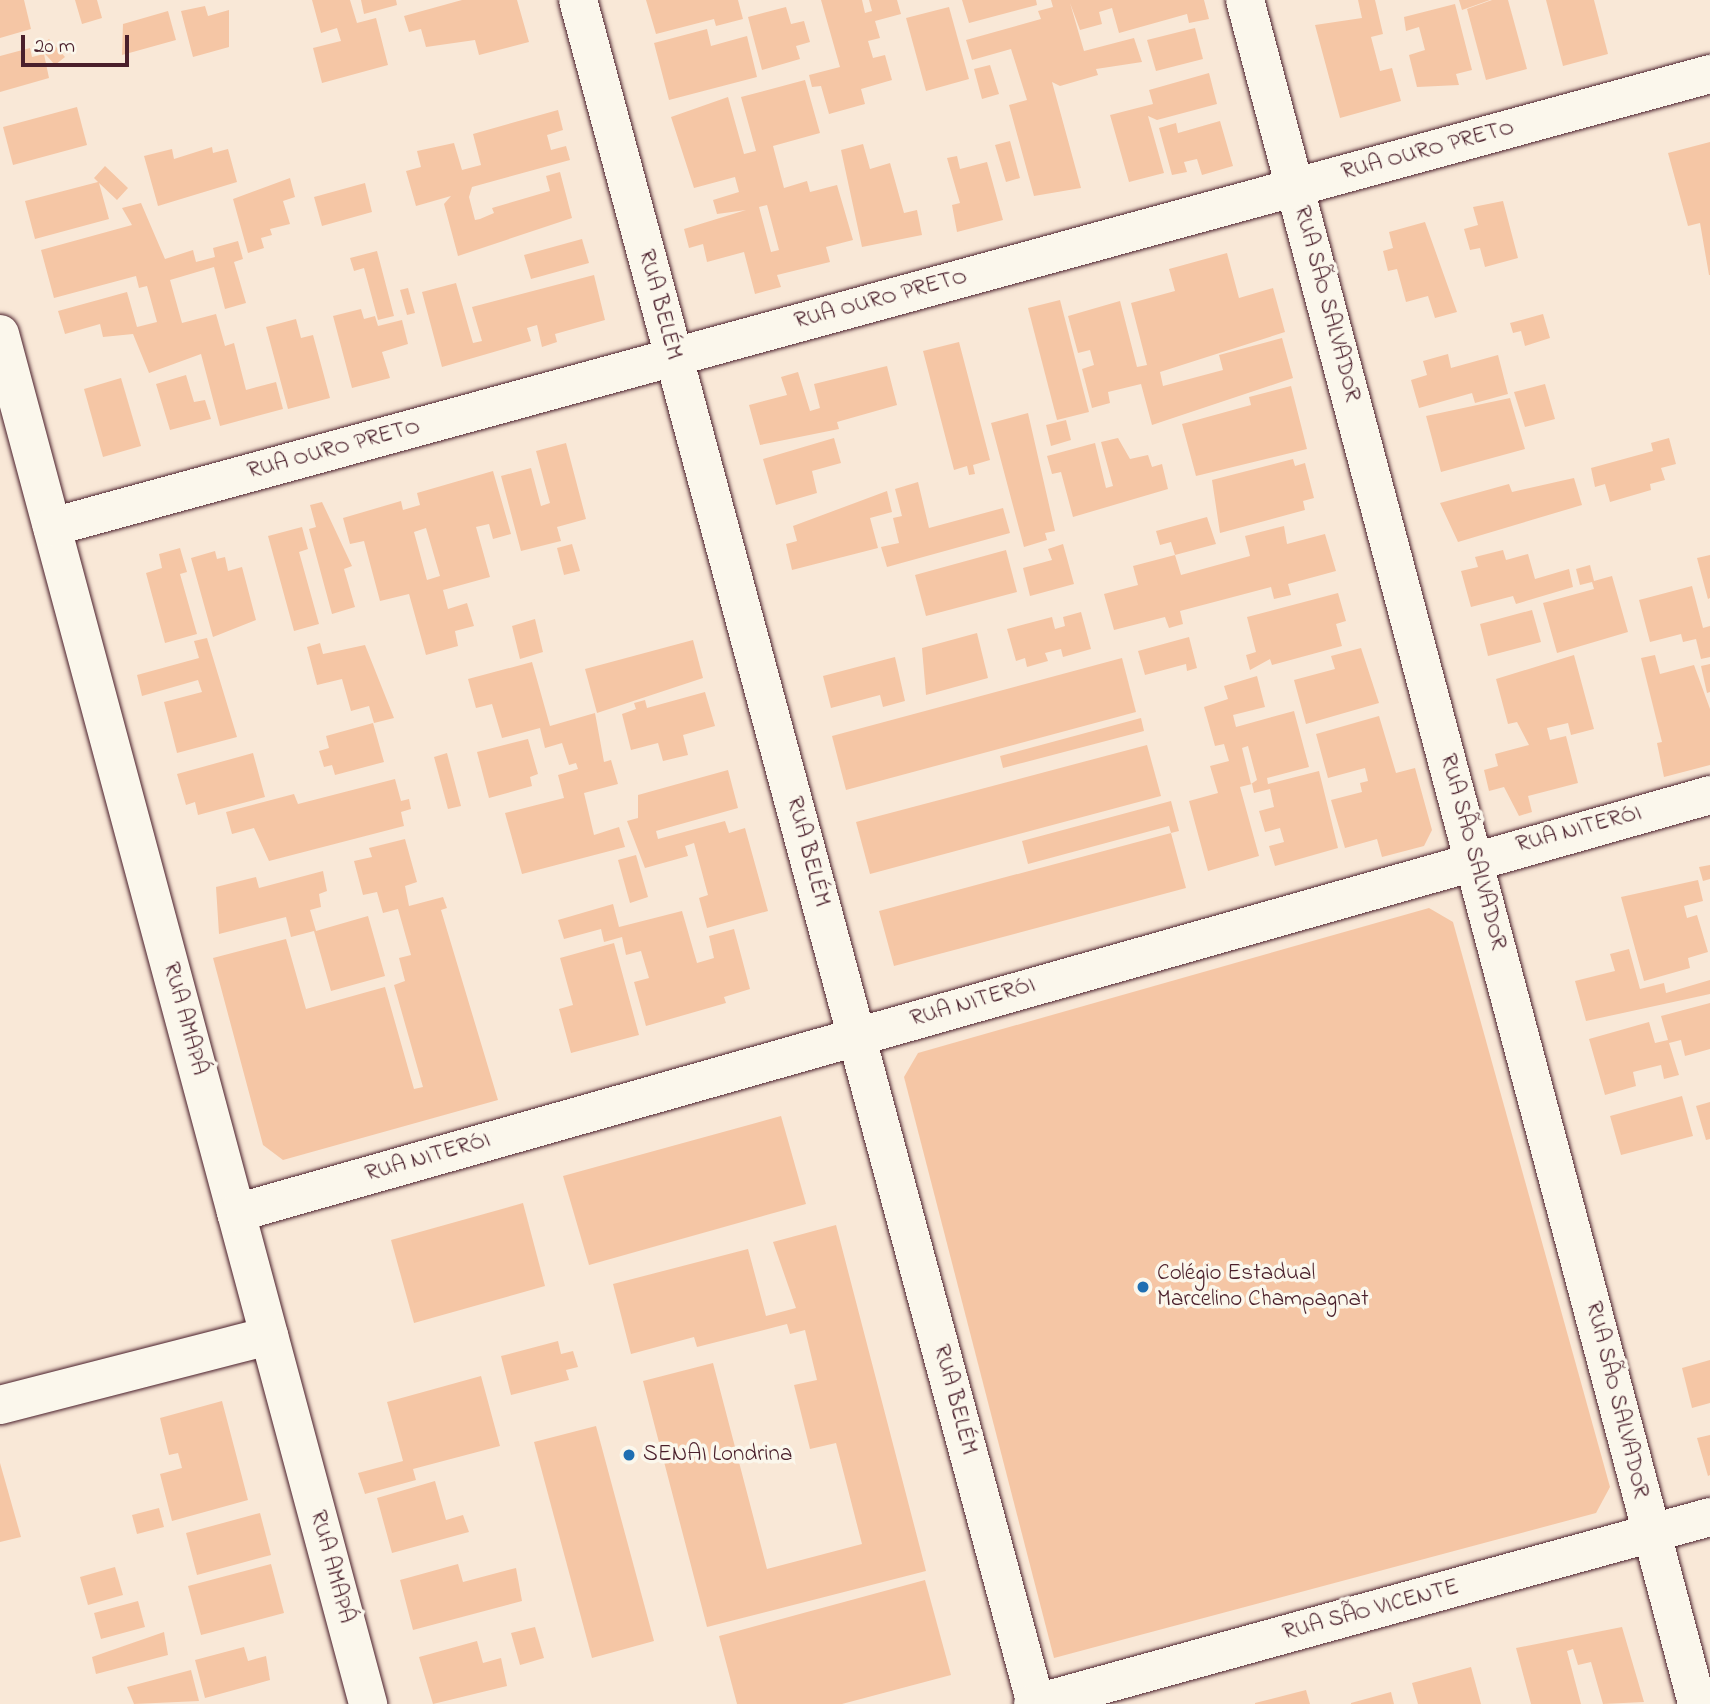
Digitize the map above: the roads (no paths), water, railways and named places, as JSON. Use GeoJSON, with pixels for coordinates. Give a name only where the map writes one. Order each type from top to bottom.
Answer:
{"type":"FeatureCollection","features":[{"type":"Feature","properties":{"kind":"street","name":"RUA BELÉM"},"geometry":{"type":"LineString","coordinates":[[578,0],[1035,1704]]}},
{"type":"Feature","properties":{"kind":"street","name":"RUA SÃO SALVADOR"},"geometry":{"type":"LineString","coordinates":[[1245,0],[1697,1704]]}},
{"type":"Feature","properties":{"kind":"street","name":"RUA OURO PRETO"},"geometry":{"type":"LineString","coordinates":[[52,527],[1710,74]]}},
{"type":"Feature","properties":{"kind":"street","name":"RUA AMAPÁ"},"geometry":{"type":"LineString","coordinates":[[0,334],[368,1704]]}},
{"type":"Feature","properties":{"kind":"street","name":"RUA NITERÓI"},"geometry":{"type":"LineString","coordinates":[[236,1213],[1473,858],[1710,795]]}},
{"type":"Feature","properties":{"kind":"street"},"geometry":{"type":"LineString","coordinates":[[0,1405],[269,1336]]}},
{"type":"Feature","properties":{"kind":"street","name":"RUA SÃO VICENTE"},"geometry":{"type":"LineString","coordinates":[[1035,1704],[1710,1517]]}},
{"type":"Feature","properties":{"kind":"place","name":"Colégio Estadual Marcelino Champagnat"},"geometry":{"type":"Point","coordinates":[1143,1287]}},
{"type":"Feature","properties":{"kind":"place","name":"SENAI Londrina"},"geometry":{"type":"Point","coordinates":[629,1455]}}]}
